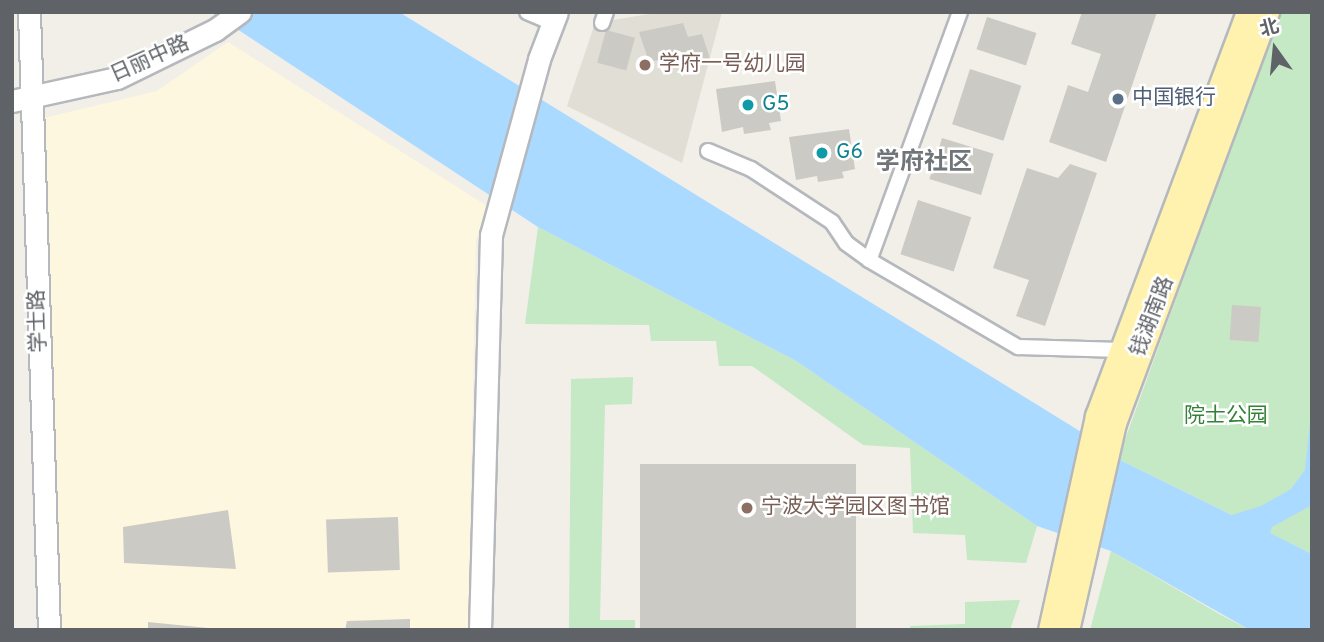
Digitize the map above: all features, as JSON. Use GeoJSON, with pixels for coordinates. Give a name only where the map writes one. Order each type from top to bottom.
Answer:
{"type":"FeatureCollection","features":[{"type":"Feature","properties":{"kind":"main road","name":"钱湖南路"},"geometry":{"type":"LineString","coordinates":[[1067,630],[1074,561],[1122,350],[1248,12]]}},
{"type":"Feature","properties":{"kind":"main road","name":"钱湖南路"},"geometry":{"type":"LineString","coordinates":[[1105,419],[1267,12]]}},
{"type":"Feature","properties":{"kind":"main road","name":"钱湖南路"},"geometry":{"type":"LineString","coordinates":[[1050,630],[1074,561]]}},
{"type":"Feature","properties":{"kind":"street","name":"学士路"},"geometry":{"type":"LineString","coordinates":[[29,12],[28,92],[49,630]]}},
{"type":"Feature","properties":{"kind":"street","name":"日丽中路"},"geometry":{"type":"LineString","coordinates":[[28,92],[117,78],[215,30],[240,12]]}},
{"type":"Feature","properties":{"kind":"street"},"geometry":{"type":"LineString","coordinates":[[480,630],[491,235],[539,58],[555,18],[527,12]]}},
{"type":"Feature","properties":{"kind":"street"},"geometry":{"type":"LineString","coordinates":[[869,260],[960,12]]}},
{"type":"Feature","properties":{"kind":"street"},"geometry":{"type":"LineString","coordinates":[[708,151],[751,169],[788,198],[832,222],[846,243],[869,260],[1018,347],[1122,350]]}},
{"type":"Feature","properties":{"kind":"shaded area","name":"学府一号幼儿园"},"geometry":{"type":"Polygon","coordinates":[[[661,12],[722,12],[682,163],[567,106],[595,23],[661,12]]]}},
{"type":"Feature","properties":{"kind":"shaded area"},"geometry":{"type":"Polygon","coordinates":[[[228,42],[487,206],[476,241],[468,630],[58,630],[44,118],[157,91],[228,42]]]}},
{"type":"Feature","properties":{"kind":"green space","name":"院士公园"},"geometry":{"type":"Polygon","coordinates":[[[1280,12],[1312,12],[1312,554],[1118,459],[1280,12]]]}},
{"type":"Feature","properties":{"kind":"green space"},"geometry":{"type":"Polygon","coordinates":[[[538,227],[796,361],[1037,526],[1026,563],[967,560],[965,535],[913,533],[910,448],[863,445],[752,366],[719,366],[716,341],[651,341],[649,325],[525,324],[538,227]]]}},
{"type":"Feature","properties":{"kind":"green space"},"geometry":{"type":"Polygon","coordinates":[[[633,377],[632,404],[605,405],[600,620],[635,620],[635,630],[569,630],[571,379],[633,377]]]}},
{"type":"Feature","properties":{"kind":"green space"},"geometry":{"type":"Polygon","coordinates":[[[1111,551],[1221,615],[1250,630],[1090,630],[1111,551]]]}},
{"type":"Feature","properties":{"kind":"green space"},"geometry":{"type":"Polygon","coordinates":[[[1020,600],[1010,630],[910,630],[910,626],[965,624],[965,602],[1020,600]]]}},
{"type":"Feature","properties":{"kind":"water"},"geometry":{"type":"Polygon","coordinates":[[[211,12],[399,12],[1078,430],[1118,459],[1232,515],[1261,506],[1291,489],[1305,470],[1312,404],[1312,505],[1272,527],[1270,533],[1312,554],[1312,630],[1250,630],[1111,551],[1037,526],[796,361],[538,227],[211,12]]]}},
{"type":"Feature","properties":{"kind":"building"},"geometry":{"type":"Polygon","coordinates":[[[1082,12],[1157,12],[1106,162],[1049,142],[1068,85],[1088,92],[1101,54],[1071,44],[1082,12]]]}},
{"type":"Feature","properties":{"kind":"building"},"geometry":{"type":"Polygon","coordinates":[[[987,17],[1036,33],[1026,65],[976,49],[987,17]]]}},
{"type":"Feature","properties":{"kind":"building"},"geometry":{"type":"Polygon","coordinates":[[[683,23],[688,37],[702,34],[711,62],[681,70],[677,56],[649,62],[639,32],[683,23]]]}},
{"type":"Feature","properties":{"kind":"building"},"geometry":{"type":"Polygon","coordinates":[[[606,30],[635,38],[626,71],[597,63],[606,30]]]}},
{"type":"Feature","properties":{"kind":"building"},"geometry":{"type":"Polygon","coordinates":[[[970,69],[1021,86],[1003,141],[952,124],[970,69]]]}},
{"type":"Feature","properties":{"kind":"building","name":"G5"},"geometry":{"type":"Polygon","coordinates":[[[775,81],[781,121],[769,123],[771,130],[744,134],[743,127],[722,132],[716,89],[775,81]]]}},
{"type":"Feature","properties":{"kind":"building","name":"G6"},"geometry":{"type":"Polygon","coordinates":[[[849,129],[855,169],[842,172],[844,178],[818,182],[817,176],[796,180],[789,137],[849,129]]]}},
{"type":"Feature","properties":{"kind":"building"},"geometry":{"type":"Polygon","coordinates":[[[942,138],[994,154],[981,195],[929,179],[942,138]]]}},
{"type":"Feature","properties":{"kind":"building"},"geometry":{"type":"Polygon","coordinates":[[[1070,164],[1097,173],[1045,326],[1016,316],[1029,280],[993,268],[1027,168],[1058,178],[1070,164]]]}},
{"type":"Feature","properties":{"kind":"building"},"geometry":{"type":"Polygon","coordinates":[[[918,200],[971,217],[954,272],[900,254],[918,200]]]}},
{"type":"Feature","properties":{"kind":"building"},"geometry":{"type":"Polygon","coordinates":[[[1232,305],[1261,307],[1258,342],[1230,340],[1232,305]]]}},
{"type":"Feature","properties":{"kind":"building","name":"宁波大学园区图书馆"},"geometry":{"type":"Polygon","coordinates":[[[640,464],[856,464],[856,630],[640,630],[640,464]]]}},
{"type":"Feature","properties":{"kind":"building"},"geometry":{"type":"Polygon","coordinates":[[[228,510],[236,569],[124,563],[123,527],[228,510]]]}},
{"type":"Feature","properties":{"kind":"building"},"geometry":{"type":"Polygon","coordinates":[[[398,517],[400,570],[328,572],[326,520],[398,517]]]}},
{"type":"Feature","properties":{"kind":"building"},"geometry":{"type":"Polygon","coordinates":[[[410,619],[410,630],[345,630],[347,621],[410,619]]]}},
{"type":"Feature","properties":{"kind":"building"},"geometry":{"type":"Polygon","coordinates":[[[148,622],[208,628],[208,630],[148,630],[148,622]]]}},
{"type":"Feature","properties":{"kind":"place","name":"学府一号幼儿园"},"geometry":{"type":"Point","coordinates":[645,65]}},
{"type":"Feature","properties":{"kind":"place","name":"中国银行"},"geometry":{"type":"Point","coordinates":[1118,99]}},
{"type":"Feature","properties":{"kind":"place","name":"G5"},"geometry":{"type":"Point","coordinates":[748,105]}},
{"type":"Feature","properties":{"kind":"place","name":"G6"},"geometry":{"type":"Point","coordinates":[822,153]}},
{"type":"Feature","properties":{"kind":"place","name":"宁波大学园区图书馆"},"geometry":{"type":"Point","coordinates":[747,508]}},
{"type":"Feature","properties":{"kind":"district","name":"学府社区"},"geometry":{"type":"Point","coordinates":[924,164]}}]}
